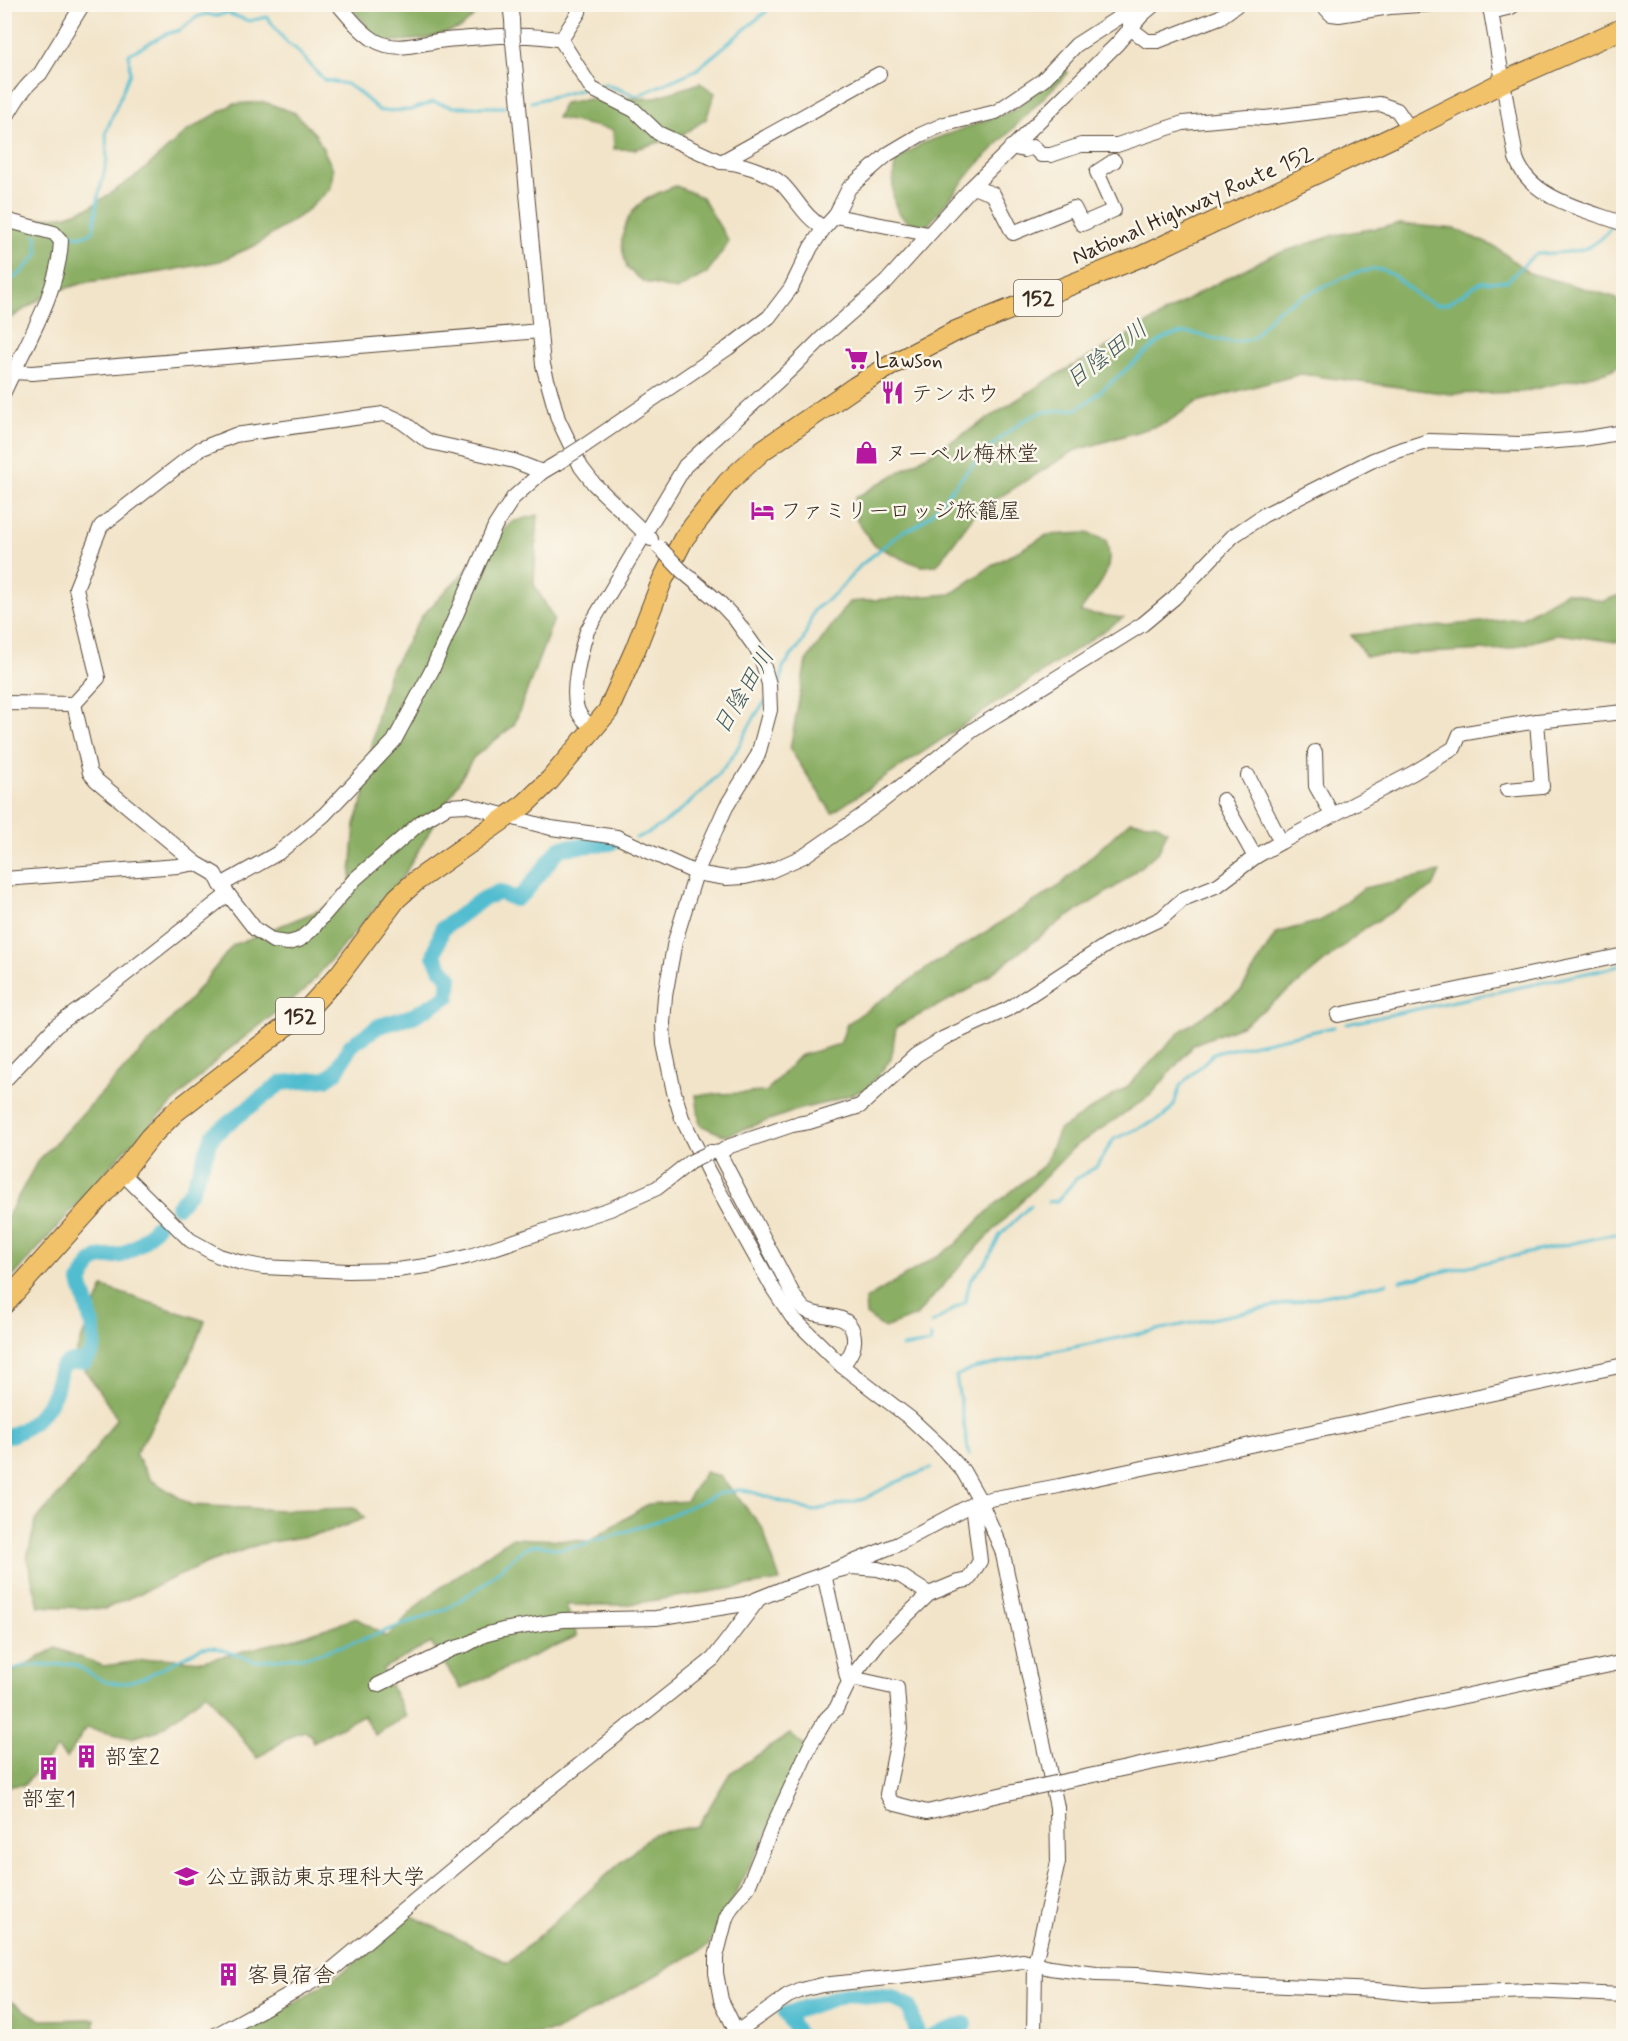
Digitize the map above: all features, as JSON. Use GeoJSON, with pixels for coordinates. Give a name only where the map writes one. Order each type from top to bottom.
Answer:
{"type":"FeatureCollection","features":[{"type":"Feature","properties":{"kind":"highway","name":"National Highway Route 152"},"geometry":{"type":"LineString","coordinates":[[4,1304],[122,1173],[150,1137],[175,1112],[307,1010],[339,975],[397,898],[416,881],[525,804],[550,780],[608,711],[662,581],[684,538],[728,482],[763,450],[855,387],[956,331],[1142,256],[1410,129],[1503,82],[1623,28]]}},
{"type":"Feature","properties":{"kind":"street"},"geometry":{"type":"LineString","coordinates":[[4,121],[21,92],[40,74],[83,4]]}},
{"type":"Feature","properties":{"kind":"street"},"geometry":{"type":"LineString","coordinates":[[338,4],[355,24],[375,40],[393,47],[444,40],[542,35],[561,40],[592,88],[634,110],[658,133],[721,162],[731,162],[771,176],[782,184],[813,222],[824,228]]}},
{"type":"Feature","properties":{"kind":"street"},"geometry":{"type":"LineString","coordinates":[[510,4],[543,365],[558,419],[581,467],[594,484],[682,571],[719,602],[735,619],[760,654],[769,684],[770,710],[764,739],[758,755],[726,807],[696,873],[675,941],[665,996],[664,1044],[674,1092],[682,1118],[709,1173],[774,1290],[792,1317],[842,1366],[911,1419],[963,1471],[976,1503],[1002,1550],[1056,1807],[1058,1862],[1035,1963],[1034,2037]]}},
{"type":"Feature","properties":{"kind":"street"},"geometry":{"type":"LineString","coordinates":[[561,40],[579,12],[580,4]]}},
{"type":"Feature","properties":{"kind":"street"},"geometry":{"type":"LineString","coordinates":[[593,729],[578,714],[575,688],[587,631],[685,466],[822,338],[886,282],[972,187],[1155,4]]}},
{"type":"Feature","properties":{"kind":"street"},"geometry":{"type":"LineString","coordinates":[[1130,28],[1147,41],[1158,41],[1220,17],[1238,4]]}},
{"type":"Feature","properties":{"kind":"street"},"geometry":{"type":"LineString","coordinates":[[1322,4],[1331,14],[1339,15],[1390,7],[1434,4]]}},
{"type":"Feature","properties":{"kind":"street"},"geometry":{"type":"LineString","coordinates":[[1515,4],[1511,8],[1489,8],[1520,170],[1530,182],[1550,196],[1623,224]]}},
{"type":"Feature","properties":{"kind":"street"},"geometry":{"type":"LineString","coordinates":[[4,1081],[56,1026],[94,999],[225,890],[278,853],[324,815],[394,741],[432,670],[495,526],[513,498],[542,472],[690,374],[769,317],[791,288],[811,247],[835,216],[849,188],[888,154],[920,135],[945,124],[996,112],[1043,80],[1076,45],[1129,8],[1130,28]]}},
{"type":"Feature","properties":{"kind":"street"},"geometry":{"type":"LineString","coordinates":[[721,162],[879,74]]}},
{"type":"Feature","properties":{"kind":"street"},"geometry":{"type":"LineString","coordinates":[[1011,147],[1024,150],[1033,147],[1041,155],[1051,155],[1081,145],[1117,144],[1183,123],[1248,117],[1265,118],[1380,104],[1397,110],[1410,129]]}},
{"type":"Feature","properties":{"kind":"street"},"geometry":{"type":"LineString","coordinates":[[972,187],[993,194],[1013,233],[1074,208],[1082,224],[1114,210],[1097,172],[1114,161]]}},
{"type":"Feature","properties":{"kind":"street"},"geometry":{"type":"LineString","coordinates":[[4,215],[9,221],[54,233],[61,241],[48,299],[4,392]]}},
{"type":"Feature","properties":{"kind":"street"},"geometry":{"type":"LineString","coordinates":[[835,216],[928,234]]}},
{"type":"Feature","properties":{"kind":"street"},"geometry":{"type":"LineString","coordinates":[[13,372],[32,373],[540,331]]}},
{"type":"Feature","properties":{"kind":"street"},"geometry":{"type":"LineString","coordinates":[[4,703],[74,704],[98,678],[76,588],[101,526],[200,449],[235,435],[383,414],[397,417],[417,435],[430,442],[514,461],[542,472]]}},
{"type":"Feature","properties":{"kind":"street"},"geometry":{"type":"LineString","coordinates":[[74,704],[90,773],[196,863],[215,874],[255,930],[273,941],[288,943],[299,940],[311,930],[355,879],[421,822],[448,806],[466,805],[551,828],[616,837],[696,873],[726,878],[745,877],[768,872],[804,856],[877,805],[973,730],[1143,624],[1174,598],[1233,536],[1264,515],[1373,460],[1429,441],[1520,444],[1583,440],[1623,432]]}},
{"type":"Feature","properties":{"kind":"street"},"geometry":{"type":"LineString","coordinates":[[122,1173],[190,1240],[219,1256],[242,1263],[348,1271],[387,1270],[433,1265],[470,1256],[610,1209],[657,1188],[690,1162],[730,1146],[792,1125],[860,1106],[916,1055],[944,1038],[1010,1008],[1111,942],[1162,918],[1183,900],[1218,885],[1255,857],[1332,814],[1413,773],[1454,748],[1460,734],[1537,721],[1623,712]]}},
{"type":"Feature","properties":{"kind":"street"},"geometry":{"type":"LineString","coordinates":[[1507,790],[1542,787],[1537,721]]}},
{"type":"Feature","properties":{"kind":"street"},"geometry":{"type":"LineString","coordinates":[[1315,752],[1316,786],[1332,814]]}},
{"type":"Feature","properties":{"kind":"street"},"geometry":{"type":"LineString","coordinates":[[1248,776],[1281,842]]}},
{"type":"Feature","properties":{"kind":"street"},"geometry":{"type":"LineString","coordinates":[[1223,800],[1255,857]]}},
{"type":"Feature","properties":{"kind":"street"},"geometry":{"type":"LineString","coordinates":[[4,879],[196,863]]}},
{"type":"Feature","properties":{"kind":"street"},"geometry":{"type":"LineString","coordinates":[[1338,1015],[1623,956]]}},
{"type":"Feature","properties":{"kind":"street"},"geometry":{"type":"LineString","coordinates":[[715,1152],[795,1298],[805,1310],[844,1319],[851,1326],[854,1335],[853,1350],[842,1366]]}},
{"type":"Feature","properties":{"kind":"street"},"geometry":{"type":"LineString","coordinates":[[378,1685],[452,1649],[466,1645],[484,1635],[503,1630],[563,1620],[656,1618],[759,1600],[898,1544],[976,1503],[1623,1365]]}},
{"type":"Feature","properties":{"kind":"street"},"geometry":{"type":"LineString","coordinates":[[976,1503],[980,1561],[968,1580],[929,1594],[879,1642],[851,1678],[836,1709],[826,1719],[811,1744],[772,1827],[748,1887],[726,1918],[716,1957],[716,1973],[721,2000],[734,2035],[789,1996],[802,1990],[822,1985],[1023,1961],[1050,1968],[1096,1974],[1137,1975],[1219,1983],[1375,1990],[1423,1995],[1530,1990],[1623,1995]]}},
{"type":"Feature","properties":{"kind":"street"},"geometry":{"type":"LineString","coordinates":[[824,1574],[851,1568],[878,1569],[901,1576],[929,1594]]}},
{"type":"Feature","properties":{"kind":"street"},"geometry":{"type":"LineString","coordinates":[[824,1574],[847,1677],[897,1688],[900,1729],[887,1794],[892,1803],[927,1812],[1623,1662]]}},
{"type":"Feature","properties":{"kind":"street"},"geometry":{"type":"LineString","coordinates":[[214,2037],[328,1973],[530,1804],[713,1659],[759,1600]]}},
{"type":"Feature","properties":{"kind":"green space"},"geometry":{"type":"Polygon","coordinates":[[[348,5],[486,5],[461,28],[425,39],[372,43],[366,24],[348,5]]]}},
{"type":"Feature","properties":{"kind":"green space"},"geometry":{"type":"Polygon","coordinates":[[[1064,68],[1068,73],[976,166],[928,225],[911,223],[902,217],[893,194],[896,161],[921,144],[1014,110],[1064,68]]]}},
{"type":"Feature","properties":{"kind":"green space"},"geometry":{"type":"Polygon","coordinates":[[[700,83],[715,93],[706,119],[681,136],[636,149],[614,149],[613,130],[557,118],[564,103],[589,99],[653,98],[700,83]]]}},
{"type":"Feature","properties":{"kind":"green space"},"geometry":{"type":"Polygon","coordinates":[[[264,102],[295,113],[316,135],[333,169],[331,188],[304,213],[256,245],[220,261],[88,282],[49,293],[5,322],[5,215],[30,220],[67,215],[90,207],[139,174],[187,131],[233,104],[264,102]]]}},
{"type":"Feature","properties":{"kind":"green space"},"geometry":{"type":"Polygon","coordinates":[[[676,186],[702,197],[729,242],[707,273],[677,290],[644,282],[627,268],[622,243],[628,218],[633,210],[647,199],[676,186]]]}},
{"type":"Feature","properties":{"kind":"green space"},"geometry":{"type":"Polygon","coordinates":[[[1401,224],[1455,229],[1497,248],[1529,273],[1614,297],[1623,308],[1623,363],[1609,371],[1522,392],[1450,394],[1301,374],[1197,402],[1166,423],[1074,451],[977,511],[937,565],[922,566],[874,545],[857,521],[855,498],[962,435],[1051,378],[1204,290],[1270,256],[1335,235],[1401,224]]]}},
{"type":"Feature","properties":{"kind":"green space"},"geometry":{"type":"Polygon","coordinates":[[[538,515],[534,584],[554,619],[514,725],[473,758],[404,875],[305,990],[223,1054],[123,1152],[5,1286],[5,1221],[37,1162],[191,998],[233,945],[349,898],[355,824],[364,797],[377,715],[389,673],[422,616],[512,522],[538,515]]]}},
{"type":"Feature","properties":{"kind":"green space"},"geometry":{"type":"Polygon","coordinates":[[[1087,533],[1106,540],[1109,561],[1103,579],[1080,612],[1123,618],[832,813],[790,749],[806,661],[849,602],[951,594],[993,565],[1047,535],[1087,533]]]}},
{"type":"Feature","properties":{"kind":"green space"},"geometry":{"type":"Polygon","coordinates":[[[1566,592],[1603,601],[1623,594],[1623,643],[1559,634],[1507,649],[1365,656],[1351,635],[1521,618],[1566,592]]]}},
{"type":"Feature","properties":{"kind":"green space"},"geometry":{"type":"Polygon","coordinates":[[[1130,821],[1156,824],[1167,831],[1159,851],[1120,884],[1061,921],[972,988],[896,1027],[891,1059],[867,1089],[800,1109],[725,1136],[700,1125],[696,1095],[766,1092],[799,1056],[840,1044],[847,1024],[929,967],[1058,887],[1130,821]]]}},
{"type":"Feature","properties":{"kind":"green space"},"geometry":{"type":"Polygon","coordinates":[[[1440,872],[1433,887],[1365,928],[1299,983],[1243,1025],[1194,1044],[1151,1095],[1073,1148],[971,1254],[916,1316],[884,1328],[866,1315],[865,1300],[955,1245],[992,1207],[1044,1165],[1059,1130],[1128,1086],[1182,1030],[1241,991],[1276,933],[1320,921],[1364,888],[1440,872]]]}},
{"type":"Feature","properties":{"kind":"green space"},"geometry":{"type":"Polygon","coordinates":[[[103,1287],[205,1321],[179,1383],[159,1410],[135,1454],[151,1480],[191,1505],[281,1510],[355,1508],[365,1518],[326,1533],[260,1544],[207,1563],[105,1609],[39,1606],[27,1559],[36,1520],[83,1467],[117,1418],[75,1355],[103,1287]]]}},
{"type":"Feature","properties":{"kind":"green space"},"geometry":{"type":"Polygon","coordinates":[[[705,1472],[721,1477],[762,1527],[780,1581],[624,1605],[566,1605],[577,1636],[461,1689],[431,1643],[382,1669],[406,1716],[375,1735],[363,1715],[313,1742],[311,1736],[305,1731],[294,1734],[257,1758],[207,1693],[159,1730],[131,1738],[86,1728],[67,1758],[57,1748],[24,1785],[5,1786],[5,1676],[56,1648],[103,1666],[162,1658],[203,1661],[300,1637],[356,1618],[387,1637],[423,1600],[511,1538],[590,1541],[648,1504],[686,1501],[705,1472]]]}},
{"type":"Feature","properties":{"kind":"green space"},"geometry":{"type":"Polygon","coordinates":[[[790,1734],[810,1751],[708,1946],[557,2031],[519,2036],[236,2036],[288,2007],[346,1970],[410,1915],[508,1963],[653,1834],[698,1826],[730,1773],[790,1734]]]}},
{"type":"Feature","properties":{"kind":"green space"},"geometry":{"type":"Polygon","coordinates":[[[10,2001],[41,2020],[95,2019],[94,2036],[5,2036],[5,2005],[10,2001]]]}},
{"type":"Feature","properties":{"kind":"waterway"},"geometry":{"type":"LineString","coordinates":[[599,86],[605,84],[637,96],[696,70],[775,4]]}},
{"type":"Feature","properties":{"kind":"waterway"},"geometry":{"type":"LineString","coordinates":[[39,222],[79,237],[93,232],[107,160],[106,132],[130,73],[129,54],[166,34],[180,30],[197,17],[206,14],[216,16],[227,13],[249,21],[267,17],[287,43],[295,48],[324,80],[346,84],[380,111],[411,110],[433,102],[454,107],[505,107]]}},
{"type":"Feature","properties":{"kind":"waterway"},"geometry":{"type":"LineString","coordinates":[[531,102],[583,89]]}},
{"type":"Feature","properties":{"kind":"waterway","name":"日陰田川"},"geometry":{"type":"LineString","coordinates":[[1617,218],[1624,210]]}},
{"type":"Feature","properties":{"kind":"waterway","name":"日陰田川"},"geometry":{"type":"LineString","coordinates":[[775,690],[781,682],[783,667],[803,641],[814,610],[836,593],[861,565],[903,531],[915,527],[930,515],[969,469],[997,441],[1024,420],[1042,412],[1077,409],[1161,340],[1182,333],[1233,342],[1252,339],[1277,310],[1354,273],[1374,269],[1393,275],[1419,297],[1437,305],[1448,303],[1481,282],[1507,281],[1537,254],[1571,252],[1590,246],[1598,241],[1614,223]]}},
{"type":"Feature","properties":{"kind":"waterway"},"geometry":{"type":"LineString","coordinates":[[4,284],[20,274],[38,254],[36,235]]}},
{"type":"Feature","properties":{"kind":"waterway","name":"日陰田川"},"geometry":{"type":"LineString","coordinates":[[636,838],[648,833],[676,814],[703,790],[734,754],[765,702]]}},
{"type":"Feature","properties":{"kind":"waterway","name":"日陰田川"},"geometry":{"type":"LineString","coordinates":[[178,1206],[192,1190],[213,1135],[281,1083],[326,1079],[336,1072],[351,1045],[379,1026],[413,1016],[448,996],[450,978],[434,956],[442,929],[481,900],[499,892],[516,899],[525,892],[560,848],[611,843]]}},
{"type":"Feature","properties":{"kind":"waterway"},"geometry":{"type":"LineString","coordinates":[[1347,1024],[1624,965]]}},
{"type":"Feature","properties":{"kind":"waterway"},"geometry":{"type":"LineString","coordinates":[[1048,1202],[1057,1201],[1076,1179],[1096,1167],[1114,1139],[1164,1117],[1174,1105],[1180,1086],[1214,1053],[1334,1027]]}},
{"type":"Feature","properties":{"kind":"waterway"},"geometry":{"type":"LineString","coordinates":[[931,1324],[965,1302],[970,1281],[987,1261],[1000,1235],[1030,1206]]}},
{"type":"Feature","properties":{"kind":"waterway","name":"日陰田川"},"geometry":{"type":"LineString","coordinates":[[4,1437],[20,1431],[40,1415],[54,1394],[59,1374],[66,1364],[85,1361],[92,1353],[94,1335],[80,1282],[91,1263],[98,1258],[122,1255],[140,1244],[156,1227]]}},
{"type":"Feature","properties":{"kind":"waterway"},"geometry":{"type":"LineString","coordinates":[[1400,1281],[1624,1232]]}},
{"type":"Feature","properties":{"kind":"waterway"},"geometry":{"type":"LineString","coordinates":[[969,1455],[956,1376],[969,1370],[1387,1283]]}},
{"type":"Feature","properties":{"kind":"waterway"},"geometry":{"type":"LineString","coordinates":[[902,1347],[931,1343],[931,1336]]}},
{"type":"Feature","properties":{"kind":"waterway"},"geometry":{"type":"LineString","coordinates":[[4,1673],[23,1666],[74,1664],[105,1682],[119,1683],[145,1677],[201,1648],[214,1647],[255,1661],[309,1656],[446,1609],[480,1587],[521,1551],[530,1546],[539,1545],[557,1549],[586,1545],[590,1541],[610,1537],[657,1521],[720,1493],[739,1490],[749,1491],[812,1511],[864,1499],[892,1484],[931,1468]]}},
{"type":"Feature","properties":{"kind":"waterway"},"geometry":{"type":"LineString","coordinates":[[799,2036],[786,2014],[846,1994],[892,1998],[909,2006],[918,2036]]}},
{"type":"Feature","properties":{"kind":"waterway"},"geometry":{"type":"LineString","coordinates":[[932,2036],[965,2024]]}},
{"type":"Feature","properties":{"kind":"place","name":"Lawson"},"geometry":{"type":"Point","coordinates":[857,359]}},
{"type":"Feature","properties":{"kind":"place","name":"テンホウ"},"geometry":{"type":"Point","coordinates":[893,393]}},
{"type":"Feature","properties":{"kind":"place","name":"ヌーベル梅林堂"},"geometry":{"type":"Point","coordinates":[867,453]}},
{"type":"Feature","properties":{"kind":"place","name":"ファミリーロッジ旅籠屋"},"geometry":{"type":"Point","coordinates":[762,510]}},
{"type":"Feature","properties":{"kind":"place","name":"部室2"},"geometry":{"type":"Point","coordinates":[87,1756]}},
{"type":"Feature","properties":{"kind":"place","name":"部室1"},"geometry":{"type":"Point","coordinates":[49,1769]}},
{"type":"Feature","properties":{"kind":"place","name":"公立諏訪東京理科大学"},"geometry":{"type":"Point","coordinates":[187,1876]}},
{"type":"Feature","properties":{"kind":"place","name":"客員宿舎"},"geometry":{"type":"Point","coordinates":[229,1974]}}]}
